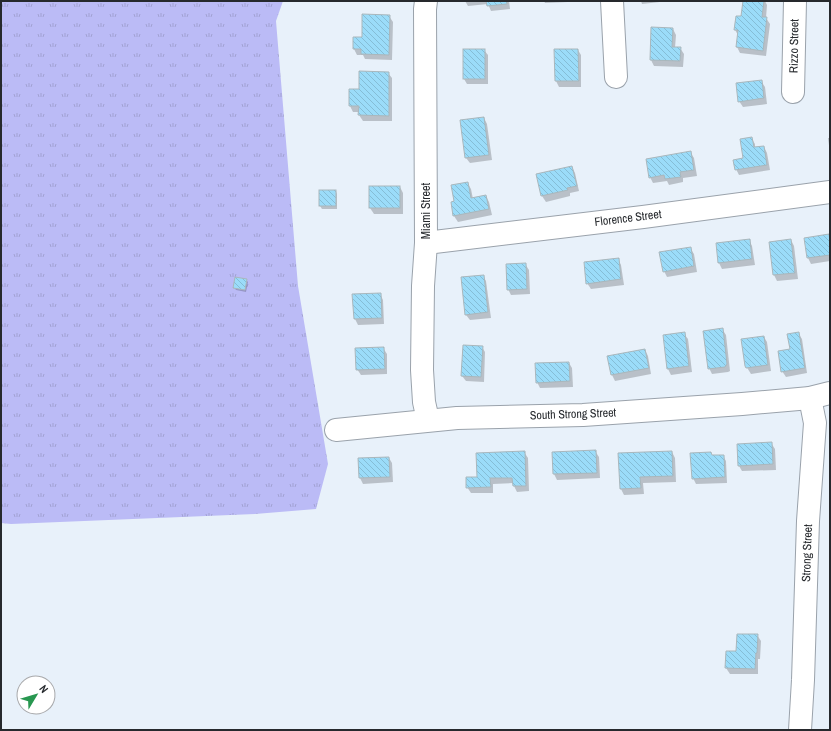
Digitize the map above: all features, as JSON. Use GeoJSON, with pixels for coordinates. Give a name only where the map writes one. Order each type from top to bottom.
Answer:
{"type":"FeatureCollection","features":[{"type":"Feature","properties":{"kind":"street","name":"Miami Street"},"geometry":{"type":"LineString","coordinates":[[426,1],[426,243],[422,370],[424,402],[428,420]]}},
{"type":"Feature","properties":{"kind":"street"},"geometry":{"type":"LineString","coordinates":[[612,1],[616,77]]}},
{"type":"Feature","properties":{"kind":"street","name":"Rizzo Street"},"geometry":{"type":"LineString","coordinates":[[793,92],[795,1]]}},
{"type":"Feature","properties":{"kind":"street","name":"Florence Street"},"geometry":{"type":"LineString","coordinates":[[426,243],[643,217],[830,192]]}},
{"type":"Feature","properties":{"kind":"street","name":"South Strong Street"},"geometry":{"type":"LineString","coordinates":[[336,430],[457,418],[610,413],[742,404],[820,395]]}},
{"type":"Feature","properties":{"kind":"street","name":"Strong Street"},"geometry":{"type":"LineString","coordinates":[[800,730],[808,521],[815,423],[820,395]]}},
{"type":"Feature","properties":{"kind":"green space"},"geometry":{"type":"Polygon","coordinates":[[[1,1],[283,1],[276,21],[298,286],[328,464],[316,509],[255,514],[11,524],[1,523],[1,1]]]}},
{"type":"Feature","properties":{"kind":"building"},"geometry":{"type":"Polygon","coordinates":[[[486,1],[507,1],[507,4],[487,6],[486,1]]]}},
{"type":"Feature","properties":{"kind":"building"},"geometry":{"type":"Polygon","coordinates":[[[743,1],[764,1],[762,17],[767,17],[763,51],[736,47],[738,30],[734,30],[736,16],[741,16],[743,1]]]}},
{"type":"Feature","properties":{"kind":"building"},"geometry":{"type":"Polygon","coordinates":[[[362,14],[390,15],[389,55],[361,54],[361,49],[353,49],[353,37],[362,37],[362,14]]]}},
{"type":"Feature","properties":{"kind":"building"},"geometry":{"type":"Polygon","coordinates":[[[651,27],[673,28],[672,47],[681,47],[680,61],[650,60],[651,27]]]}},
{"type":"Feature","properties":{"kind":"building"},"geometry":{"type":"Polygon","coordinates":[[[463,49],[485,49],[485,79],[463,79],[463,49]]]}},
{"type":"Feature","properties":{"kind":"building"},"geometry":{"type":"Polygon","coordinates":[[[554,49],[578,49],[579,81],[555,81],[554,49]]]}},
{"type":"Feature","properties":{"kind":"building"},"geometry":{"type":"Polygon","coordinates":[[[359,71],[389,72],[389,116],[358,115],[359,106],[349,106],[349,89],[359,89],[359,71]]]}},
{"type":"Feature","properties":{"kind":"building"},"geometry":{"type":"Polygon","coordinates":[[[762,80],[764,98],[738,102],[736,83],[762,80]]]}},
{"type":"Feature","properties":{"kind":"building"},"geometry":{"type":"Polygon","coordinates":[[[484,117],[489,155],[465,158],[460,120],[484,117]]]}},
{"type":"Feature","properties":{"kind":"building"},"geometry":{"type":"Polygon","coordinates":[[[752,137],[754,147],[764,146],[767,165],[735,170],[733,160],[743,158],[740,139],[752,137]]]}},
{"type":"Feature","properties":{"kind":"building"},"geometry":{"type":"Polygon","coordinates":[[[691,151],[694,170],[680,172],[681,177],[665,179],[664,175],[649,178],[646,159],[691,151]]]}},
{"type":"Feature","properties":{"kind":"building"},"geometry":{"type":"Polygon","coordinates":[[[572,166],[577,186],[567,188],[568,190],[541,196],[536,174],[572,166]]]}},
{"type":"Feature","properties":{"kind":"building"},"geometry":{"type":"Polygon","coordinates":[[[468,182],[471,198],[486,195],[489,209],[453,216],[451,202],[454,201],[451,185],[468,182]]]}},
{"type":"Feature","properties":{"kind":"building"},"geometry":{"type":"Polygon","coordinates":[[[369,186],[400,186],[400,208],[369,208],[369,186]]]}},
{"type":"Feature","properties":{"kind":"building"},"geometry":{"type":"Polygon","coordinates":[[[319,190],[336,190],[336,206],[319,206],[319,190]]]}},
{"type":"Feature","properties":{"kind":"building"},"geometry":{"type":"Polygon","coordinates":[[[829,234],[830,255],[807,258],[804,238],[829,234]]]}},
{"type":"Feature","properties":{"kind":"building"},"geometry":{"type":"Polygon","coordinates":[[[750,239],[752,259],[718,263],[716,243],[750,239]]]}},
{"type":"Feature","properties":{"kind":"building"},"geometry":{"type":"Polygon","coordinates":[[[791,239],[795,273],[773,275],[769,242],[791,239]]]}},
{"type":"Feature","properties":{"kind":"building"},"geometry":{"type":"Polygon","coordinates":[[[691,247],[694,266],[663,272],[659,252],[691,247]]]}},
{"type":"Feature","properties":{"kind":"building"},"geometry":{"type":"Polygon","coordinates":[[[619,258],[621,279],[586,284],[584,262],[619,258]]]}},
{"type":"Feature","properties":{"kind":"building"},"geometry":{"type":"Polygon","coordinates":[[[526,263],[527,289],[507,290],[506,264],[526,263]]]}},
{"type":"Feature","properties":{"kind":"building"},"geometry":{"type":"Polygon","coordinates":[[[484,275],[488,312],[465,315],[461,277],[484,275]]]}},
{"type":"Feature","properties":{"kind":"building"},"geometry":{"type":"Polygon","coordinates":[[[235,277],[247,279],[245,290],[233,288],[235,277]]]}},
{"type":"Feature","properties":{"kind":"building"},"geometry":{"type":"Polygon","coordinates":[[[381,293],[382,318],[354,319],[352,294],[381,293]]]}},
{"type":"Feature","properties":{"kind":"building"},"geometry":{"type":"Polygon","coordinates":[[[723,328],[727,364],[725,367],[708,369],[703,331],[723,328]]]}},
{"type":"Feature","properties":{"kind":"building"},"geometry":{"type":"Polygon","coordinates":[[[685,332],[689,366],[667,369],[663,335],[685,332]]]}},
{"type":"Feature","properties":{"kind":"building"},"geometry":{"type":"Polygon","coordinates":[[[799,332],[805,368],[781,372],[778,351],[790,349],[787,334],[799,332]]]}},
{"type":"Feature","properties":{"kind":"building"},"geometry":{"type":"Polygon","coordinates":[[[764,336],[768,365],[746,368],[741,339],[764,336]]]}},
{"type":"Feature","properties":{"kind":"building"},"geometry":{"type":"Polygon","coordinates":[[[463,345],[483,346],[481,377],[461,376],[463,345]]]}},
{"type":"Feature","properties":{"kind":"building"},"geometry":{"type":"Polygon","coordinates":[[[384,347],[385,369],[356,370],[355,348],[384,347]]]}},
{"type":"Feature","properties":{"kind":"building"},"geometry":{"type":"Polygon","coordinates":[[[645,349],[649,368],[611,375],[607,356],[645,349]]]}},
{"type":"Feature","properties":{"kind":"building"},"geometry":{"type":"Polygon","coordinates":[[[569,362],[570,381],[536,383],[535,363],[569,362]]]}},
{"type":"Feature","properties":{"kind":"building"},"geometry":{"type":"Polygon","coordinates":[[[772,442],[773,464],[738,466],[737,444],[772,442]]]}},
{"type":"Feature","properties":{"kind":"building"},"geometry":{"type":"Polygon","coordinates":[[[596,450],[597,473],[553,474],[552,452],[596,450]]]}},
{"type":"Feature","properties":{"kind":"building"},"geometry":{"type":"Polygon","coordinates":[[[525,451],[526,486],[513,486],[512,478],[490,478],[491,487],[466,488],[466,477],[477,477],[476,453],[525,451]]]}},
{"type":"Feature","properties":{"kind":"building"},"geometry":{"type":"Polygon","coordinates":[[[672,451],[673,476],[640,477],[641,488],[620,489],[618,453],[672,451]]]}},
{"type":"Feature","properties":{"kind":"building"},"geometry":{"type":"Polygon","coordinates":[[[711,452],[712,455],[724,455],[725,477],[692,479],[690,453],[711,452]]]}},
{"type":"Feature","properties":{"kind":"building"},"geometry":{"type":"Polygon","coordinates":[[[389,457],[390,477],[359,478],[358,458],[389,457]]]}},
{"type":"Feature","properties":{"kind":"building"},"geometry":{"type":"Polygon","coordinates":[[[737,634],[758,634],[755,669],[725,668],[726,651],[736,651],[737,634]]]}}]}
